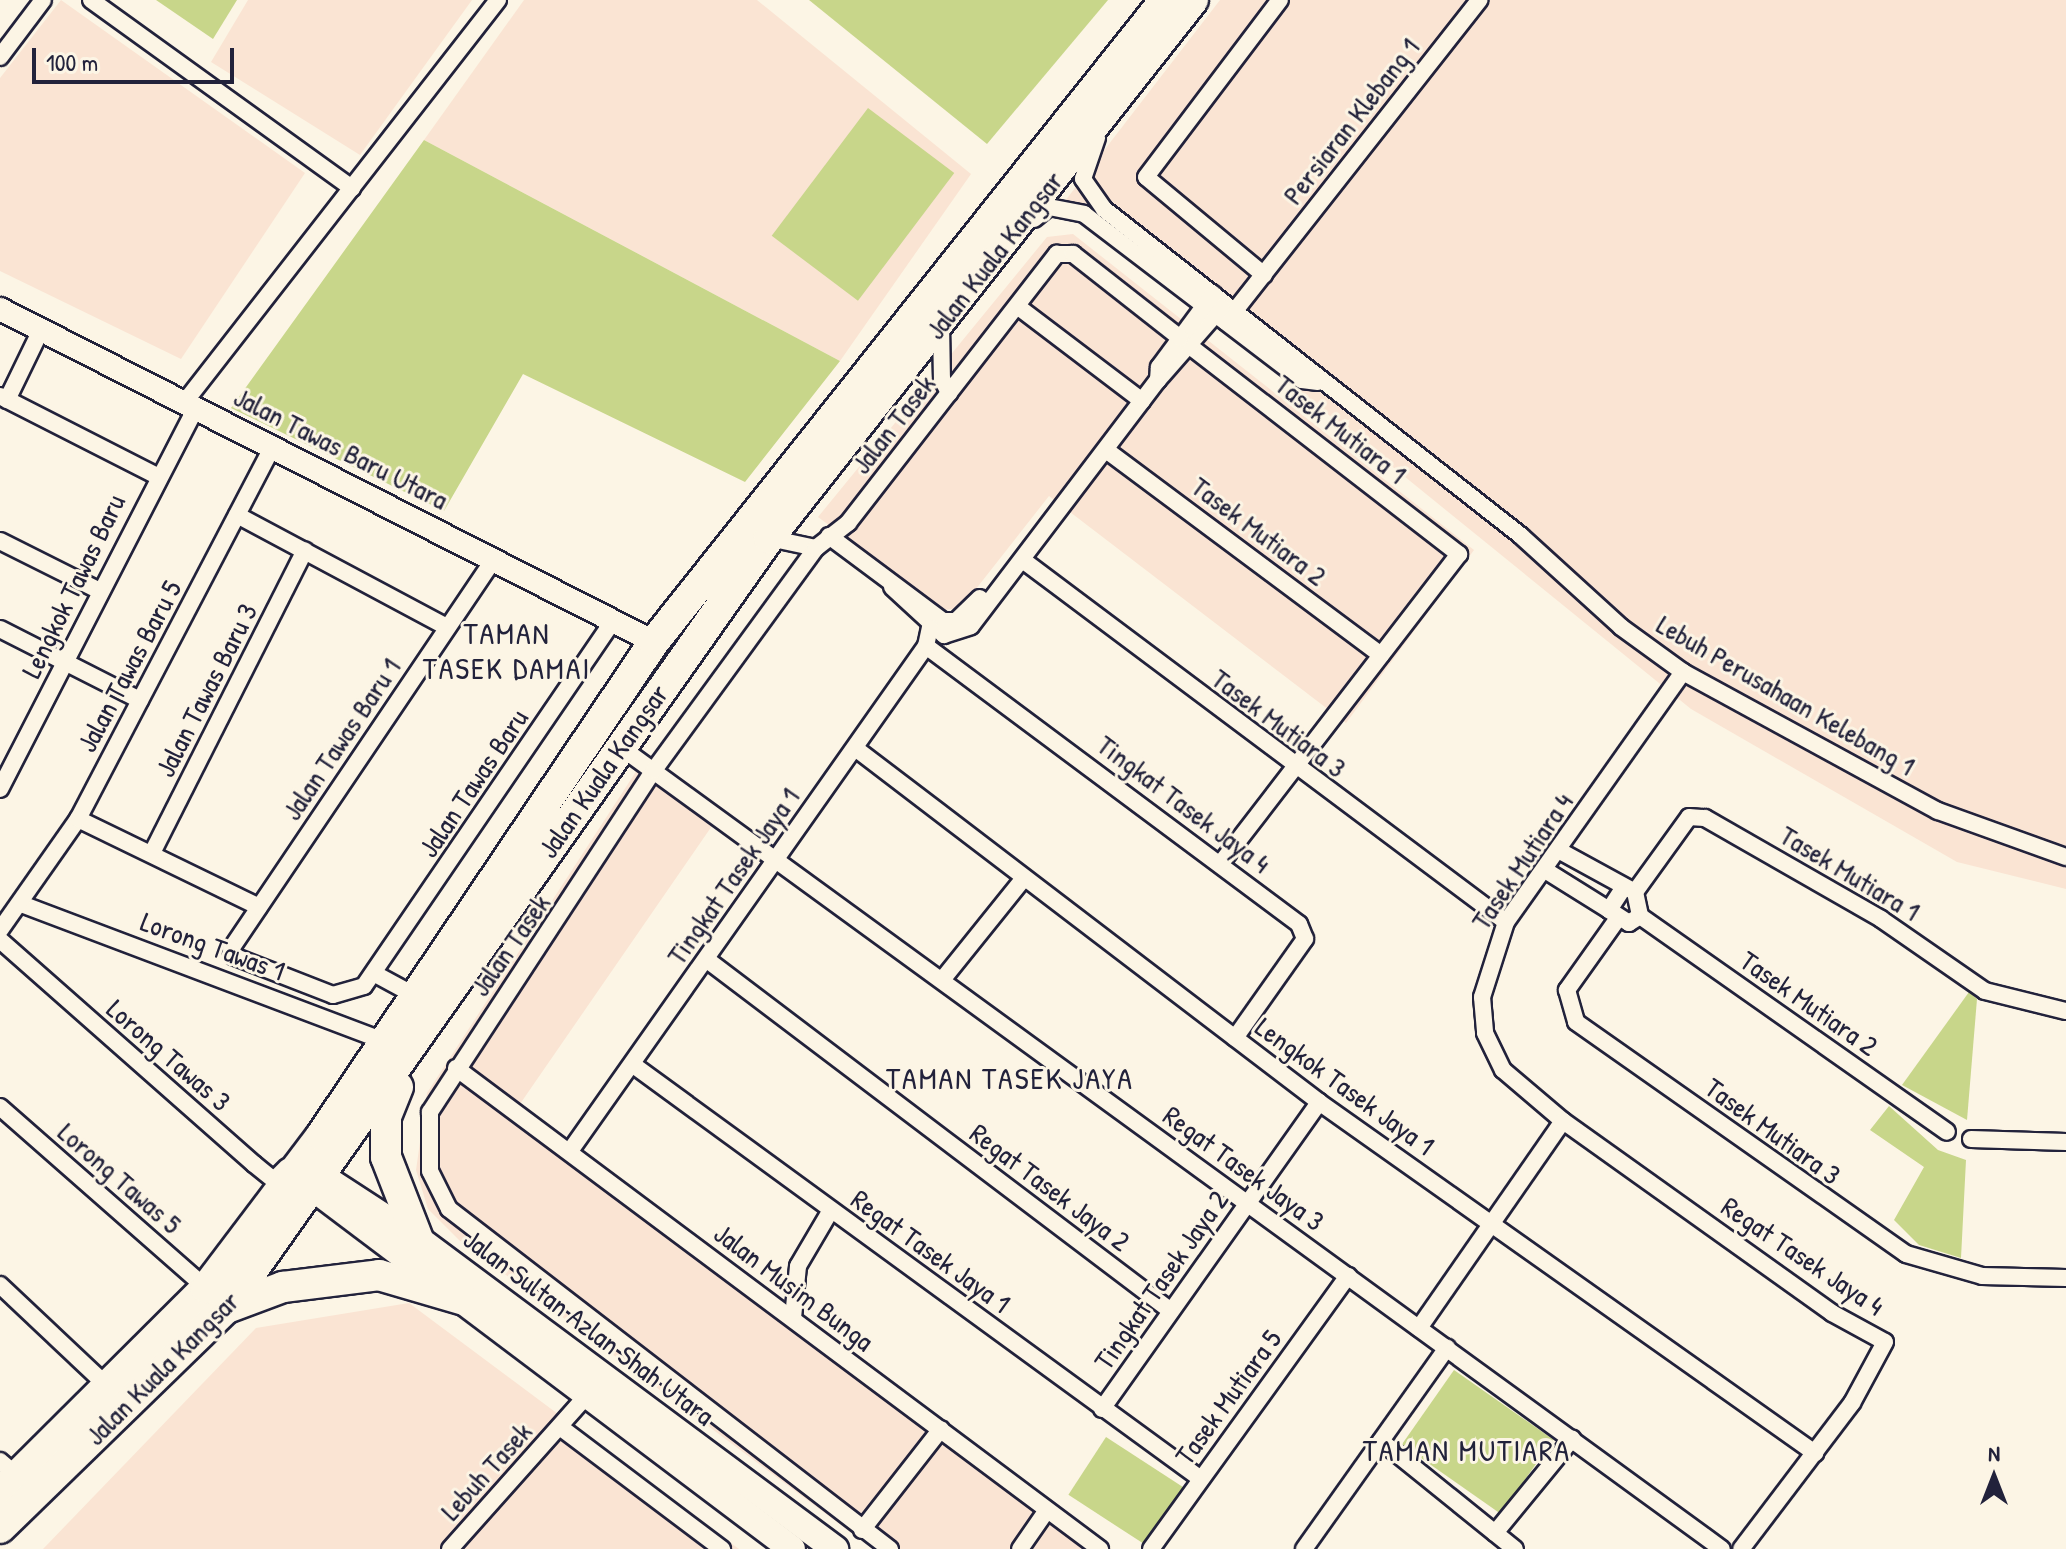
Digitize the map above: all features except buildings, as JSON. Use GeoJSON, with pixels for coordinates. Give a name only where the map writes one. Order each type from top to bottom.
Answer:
{"type":"FeatureCollection","features":[{"type":"Feature","properties":{"kind":"highway","name":"Jalan Kuala Kangsar"},"geometry":{"type":"LineString","coordinates":[[393,1052],[414,995],[654,642],[1165,0]]}},
{"type":"Feature","properties":{"kind":"highway","name":"Jalan Kuala Kangsar"},"geometry":{"type":"LineString","coordinates":[[0,1528],[149,1384],[312,1171],[393,1052],[769,538],[941,324],[1193,0]]}},
{"type":"Feature","properties":{"kind":"highway"},"geometry":{"type":"LineString","coordinates":[[647,704],[658,671],[654,642],[680,637],[790,496],[805,491]]}},
{"type":"Feature","properties":{"kind":"highway"},"geometry":{"type":"LineString","coordinates":[[494,876],[520,859],[585,764],[619,746],[612,718],[617,693]]}},
{"type":"Feature","properties":{"kind":"highway"},"geometry":{"type":"LineString","coordinates":[[393,1052],[386,1117],[386,1157],[418,1239]]}},
{"type":"Feature","properties":{"kind":"highway"},"geometry":{"type":"LineString","coordinates":[[216,1298],[379,1275],[464,1300]]}},
{"type":"Feature","properties":{"kind":"highway","name":"Jalan Kuala Kangsar"},"geometry":{"type":"LineString","coordinates":[[4,1471],[46,1446],[106,1385],[216,1298]]}},
{"type":"Feature","properties":{"kind":"highway"},"geometry":{"type":"LineString","coordinates":[[0,1513],[14,1499],[4,1471],[39,1474],[149,1384]]}},
{"type":"Feature","properties":{"kind":"main road","name":"Jalan Sultan Azlan Shah Utara"},"geometry":{"type":"LineString","coordinates":[[312,1171],[418,1239],[835,1549]]}},
{"type":"Feature","properties":{"kind":"main road","name":"Jalan Sultan Azlan Shah Utara"},"geometry":{"type":"LineString","coordinates":[[312,1171],[464,1300],[792,1549]]}},
{"type":"Feature","properties":{"kind":"street"},"geometry":{"type":"LineString","coordinates":[[0,57],[43,0]]}},
{"type":"Feature","properties":{"kind":"street"},"geometry":{"type":"LineString","coordinates":[[91,0],[352,188]]}},
{"type":"Feature","properties":{"kind":"street","name":"Lengkok Tawas Baru"},"geometry":{"type":"LineString","coordinates":[[0,789],[190,406],[352,188],[498,0]]}},
{"type":"Feature","properties":{"kind":"street"},"geometry":{"type":"LineString","coordinates":[[1264,275],[1146,177],[1280,0]]}},
{"type":"Feature","properties":{"kind":"street","name":"Persiaran Klebang 1"},"geometry":{"type":"LineString","coordinates":[[1142,401],[1186,342],[1220,308],[1264,275],[1479,0]]}},
{"type":"Feature","properties":{"kind":"street","name":"Lebuh Perusahaan Kelebang 1"},"geometry":{"type":"LineString","coordinates":[[1126,84],[1085,165],[1089,194],[1302,380],[1318,382],[1520,535],[1683,672],[1938,811],[2066,857]]}},
{"type":"Feature","properties":{"kind":"street","name":"Lebuh Perusahaan Kelebang 1"},"geometry":{"type":"LineString","coordinates":[[992,259],[1006,255],[1049,207],[1072,208],[1220,308]]}},
{"type":"Feature","properties":{"kind":"street","name":"Jalan Tasek"},"geometry":{"type":"LineString","coordinates":[[890,1549],[449,1209],[430,1171],[427,1123],[456,1068],[654,770],[816,548],[848,523],[1017,306],[1065,251]]}},
{"type":"Feature","properties":{"kind":"street","name":"Tasek Mutiara 1"},"geometry":{"type":"LineString","coordinates":[[1065,251],[1459,554],[1381,655]]}},
{"type":"Feature","properties":{"kind":"street"},"geometry":{"type":"LineString","coordinates":[[892,587],[930,627],[958,635],[1024,561],[1142,401],[1017,306]]}},
{"type":"Feature","properties":{"kind":"street","name":"Jalan Tawas Baru Utara"},"geometry":{"type":"LineString","coordinates":[[0,309],[654,642]]}},
{"type":"Feature","properties":{"kind":"street"},"geometry":{"type":"LineString","coordinates":[[941,324],[942,379],[949,393]]}},
{"type":"Feature","properties":{"kind":"street"},"geometry":{"type":"LineString","coordinates":[[41,330],[4,398],[157,476]]}},
{"type":"Feature","properties":{"kind":"street","name":"Jalan Tawas Baru 5"},"geometry":{"type":"LineString","coordinates":[[0,930],[24,905],[78,819],[273,446]]}},
{"type":"Feature","properties":{"kind":"street","name":"Tasek Mutiara 2"},"geometry":{"type":"LineString","coordinates":[[1106,450],[1381,655]]}},
{"type":"Feature","properties":{"kind":"street"},"geometry":{"type":"LineString","coordinates":[[237,515],[447,627]]}},
{"type":"Feature","properties":{"kind":"street"},"geometry":{"type":"LineString","coordinates":[[829,536],[892,587],[943,621],[956,621],[1024,561]]}},
{"type":"Feature","properties":{"kind":"street"},"geometry":{"type":"LineString","coordinates":[[769,538],[816,548]]}},
{"type":"Feature","properties":{"kind":"street"},"geometry":{"type":"LineString","coordinates":[[0,541],[100,591]]}},
{"type":"Feature","properties":{"kind":"street","name":"Jalan Tawas Baru 3"},"geometry":{"type":"LineString","coordinates":[[152,853],[305,550]]}},
{"type":"Feature","properties":{"kind":"street","name":"Jalan Tawas Baru 1"},"geometry":{"type":"LineString","coordinates":[[231,949],[494,559]]}},
{"type":"Feature","properties":{"kind":"street","name":"Tasek Mutiara 3"},"geometry":{"type":"LineString","coordinates":[[1024,561],[1294,768],[1506,922]]}},
{"type":"Feature","properties":{"kind":"street","name":"Jalan Tawas Baru"},"geometry":{"type":"LineString","coordinates":[[231,949],[240,961],[333,995],[353,993],[377,975],[614,620]]}},
{"type":"Feature","properties":{"kind":"street","name":"Tingkat Tasek Jaya 1"},"geometry":{"type":"LineString","coordinates":[[570,1151],[926,646],[930,627]]}},
{"type":"Feature","properties":{"kind":"street"},"geometry":{"type":"LineString","coordinates":[[0,629],[140,700]]}},
{"type":"Feature","properties":{"kind":"street","name":"Tingkat Tasek Jaya 4"},"geometry":{"type":"LineString","coordinates":[[926,646],[1299,924],[1305,939],[1235,1038]]}},
{"type":"Feature","properties":{"kind":"street"},"geometry":{"type":"LineString","coordinates":[[1221,863],[1381,655]]}},
{"type":"Feature","properties":{"kind":"street","name":"Tasek Mutiara 4"},"geometry":{"type":"LineString","coordinates":[[1563,1121],[1503,1070],[1485,1033],[1482,997],[1506,922],[1560,851],[1683,672]]}},
{"type":"Feature","properties":{"kind":"street","name":"Regat Tasek Jaya 3"},"geometry":{"type":"LineString","coordinates":[[619,746],[1722,1549]]}},
{"type":"Feature","properties":{"kind":"street","name":"Lengkok Tasek Jaya 1"},"geometry":{"type":"LineString","coordinates":[[855,748],[1319,1102],[1815,1453]]}},
{"type":"Feature","properties":{"kind":"street","name":"Tasek Mutiara 1"},"geometry":{"type":"LineString","coordinates":[[1628,891],[1689,817],[1705,818],[1881,919],[1985,991],[2066,1011]]}},
{"type":"Feature","properties":{"kind":"street"},"geometry":{"type":"LineString","coordinates":[[78,819],[259,907]]}},
{"type":"Feature","properties":{"kind":"street"},"geometry":{"type":"LineString","coordinates":[[1545,870],[1612,915],[1640,916],[1628,891],[1560,851]]}},
{"type":"Feature","properties":{"kind":"street"},"geometry":{"type":"LineString","coordinates":[[942,980],[1024,878]]}},
{"type":"Feature","properties":{"kind":"street"},"geometry":{"type":"LineString","coordinates":[[1612,915],[1628,891]]}},
{"type":"Feature","properties":{"kind":"street","name":"Lorong Tawas 1"},"geometry":{"type":"LineString","coordinates":[[24,905],[393,1052]]}},
{"type":"Feature","properties":{"kind":"street","name":"Tasek Mutiara 3"},"geometry":{"type":"LineString","coordinates":[[1612,915],[1567,990],[1576,1022],[1906,1254],[1982,1276],[2066,1278]]}},
{"type":"Feature","properties":{"kind":"street","name":"Tasek Mutiara 2"},"geometry":{"type":"LineString","coordinates":[[1640,916],[1947,1132]]}},
{"type":"Feature","properties":{"kind":"street","name":"Lorong Tawas 3"},"geometry":{"type":"LineString","coordinates":[[0,940],[274,1180],[312,1171]]}},
{"type":"Feature","properties":{"kind":"street","name":"Regat Tasek Jaya 2"},"geometry":{"type":"LineString","coordinates":[[706,959],[1171,1311]]}},
{"type":"Feature","properties":{"kind":"street"},"geometry":{"type":"LineString","coordinates":[[377,975],[414,995]]}},
{"type":"Feature","properties":{"kind":"street","name":"Regat Tasek Jaya 1"},"geometry":{"type":"LineString","coordinates":[[632,1064],[1201,1479]]}},
{"type":"Feature","properties":{"kind":"street","name":"Jalan Musim Bunga"},"geometry":{"type":"LineString","coordinates":[[456,1068],[1100,1549]]}},
{"type":"Feature","properties":{"kind":"street","name":"Tingkat Tasek Jaya 2"},"geometry":{"type":"LineString","coordinates":[[1102,1409],[1319,1102]]}},
{"type":"Feature","properties":{"kind":"street","name":"Lorong Tawas 5"},"geometry":{"type":"LineString","coordinates":[[0,1107],[216,1298]]}},
{"type":"Feature","properties":{"kind":"street"},"geometry":{"type":"LineString","coordinates":[[1419,1328],[1563,1121]]}},
{"type":"Feature","properties":{"kind":"street","name":"Regat Tasek Jaya 4"},"geometry":{"type":"LineString","coordinates":[[1563,1121],[1832,1313],[1885,1342],[1815,1453],[1741,1549]]}},
{"type":"Feature","properties":{"kind":"street"},"geometry":{"type":"LineString","coordinates":[[1971,1139],[2066,1142]]}},
{"type":"Feature","properties":{"kind":"street"},"geometry":{"type":"LineString","coordinates":[[793,1318],[798,1266],[831,1210]]}},
{"type":"Feature","properties":{"kind":"street","name":"Tasek Mutiara 5"},"geometry":{"type":"LineString","coordinates":[[1151,1549],[1348,1276]]}},
{"type":"Feature","properties":{"kind":"street"},"geometry":{"type":"LineString","coordinates":[[0,1285],[106,1385]]}},
{"type":"Feature","properties":{"kind":"street"},"geometry":{"type":"LineString","coordinates":[[1310,1547],[1447,1348]]}},
{"type":"Feature","properties":{"kind":"street","name":"Lebuh Tasek"},"geometry":{"type":"LineString","coordinates":[[450,1549],[588,1394]]}},
{"type":"Feature","properties":{"kind":"street"},"geometry":{"type":"LineString","coordinates":[[560,1427],[722,1549]]}},
{"type":"Feature","properties":{"kind":"street"},"geometry":{"type":"LineString","coordinates":[[862,1530],[941,1429]]}},
{"type":"Feature","properties":{"kind":"street"},"geometry":{"type":"LineString","coordinates":[[1495,1533],[1572,1439]]}},
{"type":"Feature","properties":{"kind":"street"},"geometry":{"type":"LineString","coordinates":[[1381,1441],[1515,1549]]}},
{"type":"Feature","properties":{"kind":"street"},"geometry":{"type":"LineString","coordinates":[[1020,1549],[1047,1510]]}},
{"type":"Feature","properties":{"kind":"shaded area"},"geometry":{"type":"Polygon","coordinates":[[[61,0],[305,173],[181,359],[0,271],[0,78],[61,0]]]}},
{"type":"Feature","properties":{"kind":"shaded area"},"geometry":{"type":"Polygon","coordinates":[[[248,0],[472,0],[360,155],[211,62],[248,0]]]}},
{"type":"Feature","properties":{"kind":"shaded area"},"geometry":{"type":"Polygon","coordinates":[[[524,0],[757,0],[971,174],[840,361],[424,140],[524,0]]]}},
{"type":"Feature","properties":{"kind":"shaded area"},"geometry":{"type":"Polygon","coordinates":[[[1220,0],[2066,0],[2066,889],[1957,862],[1691,709],[1065,201],[1220,0]]]}},
{"type":"Feature","properties":{"kind":"shaded area"},"geometry":{"type":"Polygon","coordinates":[[[1073,234],[1474,550],[1346,723],[1049,496],[961,608],[944,610],[818,517],[1047,237],[1073,234]]]}},
{"type":"Feature","properties":{"kind":"shaded area"},"geometry":{"type":"Polygon","coordinates":[[[639,767],[714,823],[520,1104],[1111,1549],[873,1549],[459,1240],[428,1209],[416,1170],[427,1093],[639,767]]]}},
{"type":"Feature","properties":{"kind":"shaded area"},"geometry":{"type":"Polygon","coordinates":[[[409,1303],[739,1549],[43,1549],[256,1328],[409,1303]]]}},
{"type":"Feature","properties":{"kind":"green space"},"geometry":{"type":"Polygon","coordinates":[[[156,0],[237,0],[213,39],[156,0]]]}},
{"type":"Feature","properties":{"kind":"green space"},"geometry":{"type":"Polygon","coordinates":[[[809,0],[1108,0],[987,144],[809,0]]]}},
{"type":"Feature","properties":{"kind":"green space"},"geometry":{"type":"Polygon","coordinates":[[[868,108],[954,173],[858,301],[772,236],[868,108]]]}},
{"type":"Feature","properties":{"kind":"green space"},"geometry":{"type":"Polygon","coordinates":[[[424,140],[840,361],[745,482],[523,374],[444,511],[231,408],[424,140]]]}},
{"type":"Feature","properties":{"kind":"green space"},"geometry":{"type":"Polygon","coordinates":[[[1969,992],[1977,999],[1967,1120],[1902,1085],[1969,992]]]}},
{"type":"Feature","properties":{"kind":"green space"},"geometry":{"type":"Polygon","coordinates":[[[1889,1106],[1938,1150],[1966,1160],[1961,1258],[1919,1245],[1894,1220],[1924,1167],[1870,1130],[1889,1106]]]}},
{"type":"Feature","properties":{"kind":"green space"},"geometry":{"type":"Polygon","coordinates":[[[1454,1370],[1553,1439],[1501,1514],[1402,1445],[1454,1370]]]}},
{"type":"Feature","properties":{"kind":"green space"},"geometry":{"type":"Polygon","coordinates":[[[1106,1437],[1185,1488],[1147,1546],[1068,1495],[1106,1437]]]}},
{"type":"Feature","properties":{"kind":"district","name":"TAMAN TASEK DAMAI"},"geometry":{"type":"Point","coordinates":[507,650]}},
{"type":"Feature","properties":{"kind":"district","name":"TAMAN TASEK JAYA"},"geometry":{"type":"Point","coordinates":[1010,1078]}},
{"type":"Feature","properties":{"kind":"district","name":"TAMAN MUTIARA"},"geometry":{"type":"Point","coordinates":[1467,1450]}}]}
